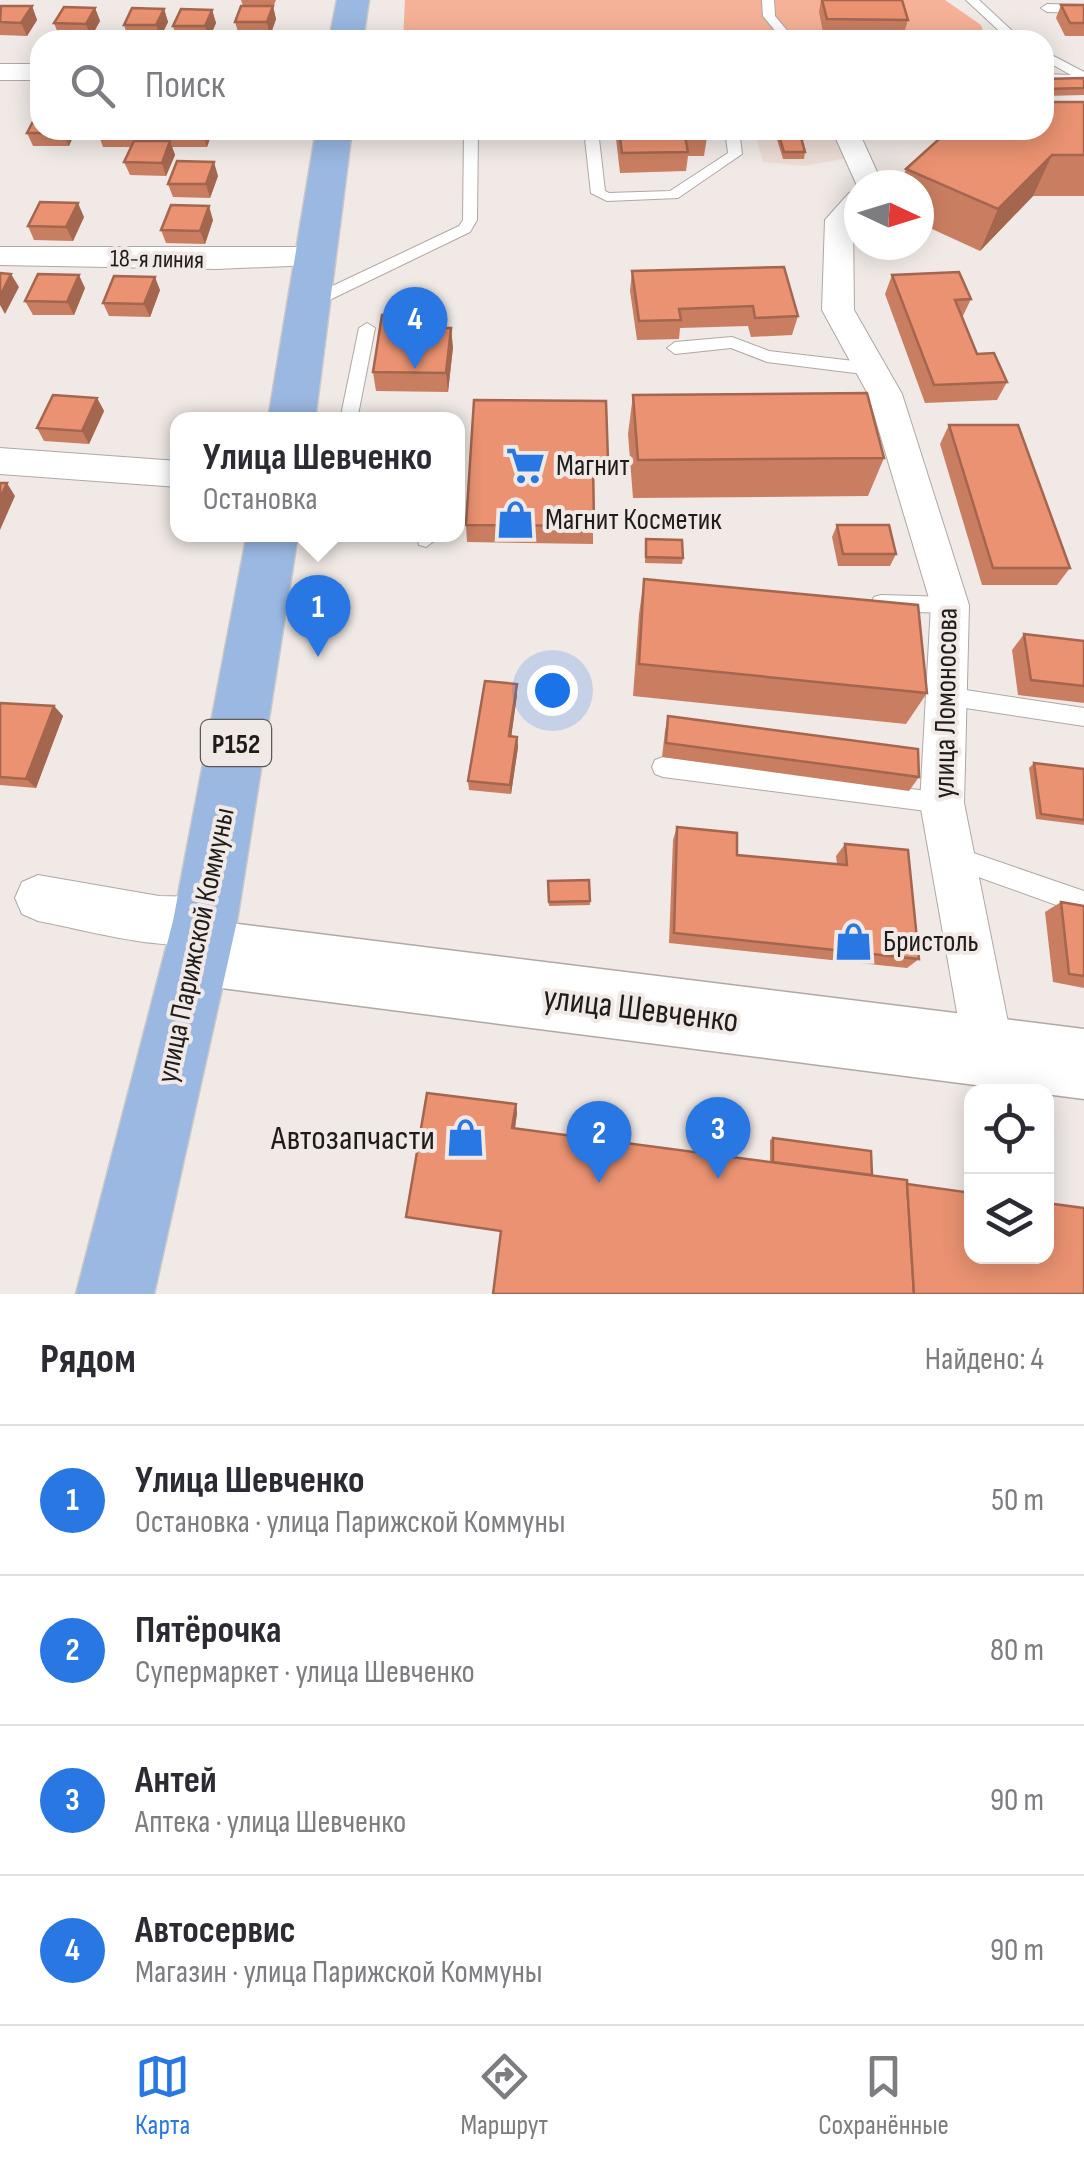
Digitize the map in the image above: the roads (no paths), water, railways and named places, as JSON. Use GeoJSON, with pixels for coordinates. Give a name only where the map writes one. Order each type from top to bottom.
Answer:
{"type":"FeatureCollection","features":[{"type":"Feature","properties":{"kind":"main road"},"geometry":{"type":"LineString","coordinates":[[348,30],[353,0]]}},
{"type":"Feature","properties":{"kind":"main road"},"geometry":{"type":"LineString","coordinates":[[292,412],[332,140]]}},
{"type":"Feature","properties":{"kind":"main road","name":"улица Парижской Коммуны"},"geometry":{"type":"LineString","coordinates":[[116,1294],[201,936],[272,542]]}},
{"type":"Feature","properties":{"kind":"street"},"geometry":{"type":"LineString","coordinates":[[0,72],[30,72]]}},
{"type":"Feature","properties":{"kind":"street"},"geometry":{"type":"LineString","coordinates":[[849,140],[862,170]]}},
{"type":"Feature","properties":{"kind":"street","name":"улица Ломоносова"},"geometry":{"type":"LineString","coordinates":[[844,215],[839,220],[838,310],[874,386],[950,605],[942,803],[988,1052]]}},
{"type":"Feature","properties":{"kind":"street","name":"18-я линия"},"geometry":{"type":"LineString","coordinates":[[0,256],[314,256]]}},
{"type":"Feature","properties":{"kind":"street"},"geometry":{"type":"LineString","coordinates":[[0,461],[170,473]]}},
{"type":"Feature","properties":{"kind":"street"},"geometry":{"type":"LineString","coordinates":[[38,898],[159,919],[201,936]]}},
{"type":"Feature","properties":{"kind":"street","name":"улица Шевченко"},"geometry":{"type":"LineString","coordinates":[[201,936],[1084,1064]]}},
{"type":"Feature","properties":{"kind":"lane"},"geometry":{"type":"LineString","coordinates":[[768,0],[769,16],[781,30]]}},
{"type":"Feature","properties":{"kind":"lane"},"geometry":{"type":"LineString","coordinates":[[972,0],[998,30]]}},
{"type":"Feature","properties":{"kind":"lane"},"geometry":{"type":"LineString","coordinates":[[1047,8],[1084,9]]}},
{"type":"Feature","properties":{"kind":"lane"},"geometry":{"type":"LineString","coordinates":[[1054,61],[1084,78]]}},
{"type":"Feature","properties":{"kind":"lane"},"geometry":{"type":"LineString","coordinates":[[1054,78],[1084,78]]}},
{"type":"Feature","properties":{"kind":"lane"},"geometry":{"type":"LineString","coordinates":[[308,304],[465,230],[470,220],[470,140]]}},
{"type":"Feature","properties":{"kind":"lane"},"geometry":{"type":"LineString","coordinates":[[592,140],[598,193],[607,197],[677,193],[735,154],[733,140]]}},
{"type":"Feature","properties":{"kind":"lane"},"geometry":{"type":"LineString","coordinates":[[350,412],[366,328]]}},
{"type":"Feature","properties":{"kind":"lane"},"geometry":{"type":"LineString","coordinates":[[676,348],[732,342],[767,356],[874,386]]}},
{"type":"Feature","properties":{"kind":"lane"},"geometry":{"type":"LineString","coordinates":[[856,602],[950,605]]}},
{"type":"Feature","properties":{"kind":"lane"},"geometry":{"type":"LineString","coordinates":[[946,696],[1084,717]]}},
{"type":"Feature","properties":{"kind":"lane"},"geometry":{"type":"LineString","coordinates":[[664,767],[942,803]]}},
{"type":"Feature","properties":{"kind":"lane"},"geometry":{"type":"LineString","coordinates":[[951,856],[1084,904]]}},
{"type":"Feature","properties":{"kind":"place","name":"Автосервис"},"geometry":{"type":"Point","coordinates":[415,369]}},
{"type":"Feature","properties":{"kind":"place","name":"Магнит"},"geometry":{"type":"Point","coordinates":[526,465]}},
{"type":"Feature","properties":{"kind":"place","name":"Магнит Косметик"},"geometry":{"type":"Point","coordinates":[515,519]}},
{"type":"Feature","properties":{"kind":"place","name":"Улица Шевченко"},"geometry":{"type":"Point","coordinates":[318,657]}},
{"type":"Feature","properties":{"kind":"place","name":"Бристоль"},"geometry":{"type":"Point","coordinates":[853,941]}},
{"type":"Feature","properties":{"kind":"place","name":"Автозапчасти"},"geometry":{"type":"Point","coordinates":[465,1137]}},
{"type":"Feature","properties":{"kind":"place","name":"Антей"},"geometry":{"type":"Point","coordinates":[718,1179]}},
{"type":"Feature","properties":{"kind":"place","name":"Пятёрочка"},"geometry":{"type":"Point","coordinates":[599,1183]}}]}
